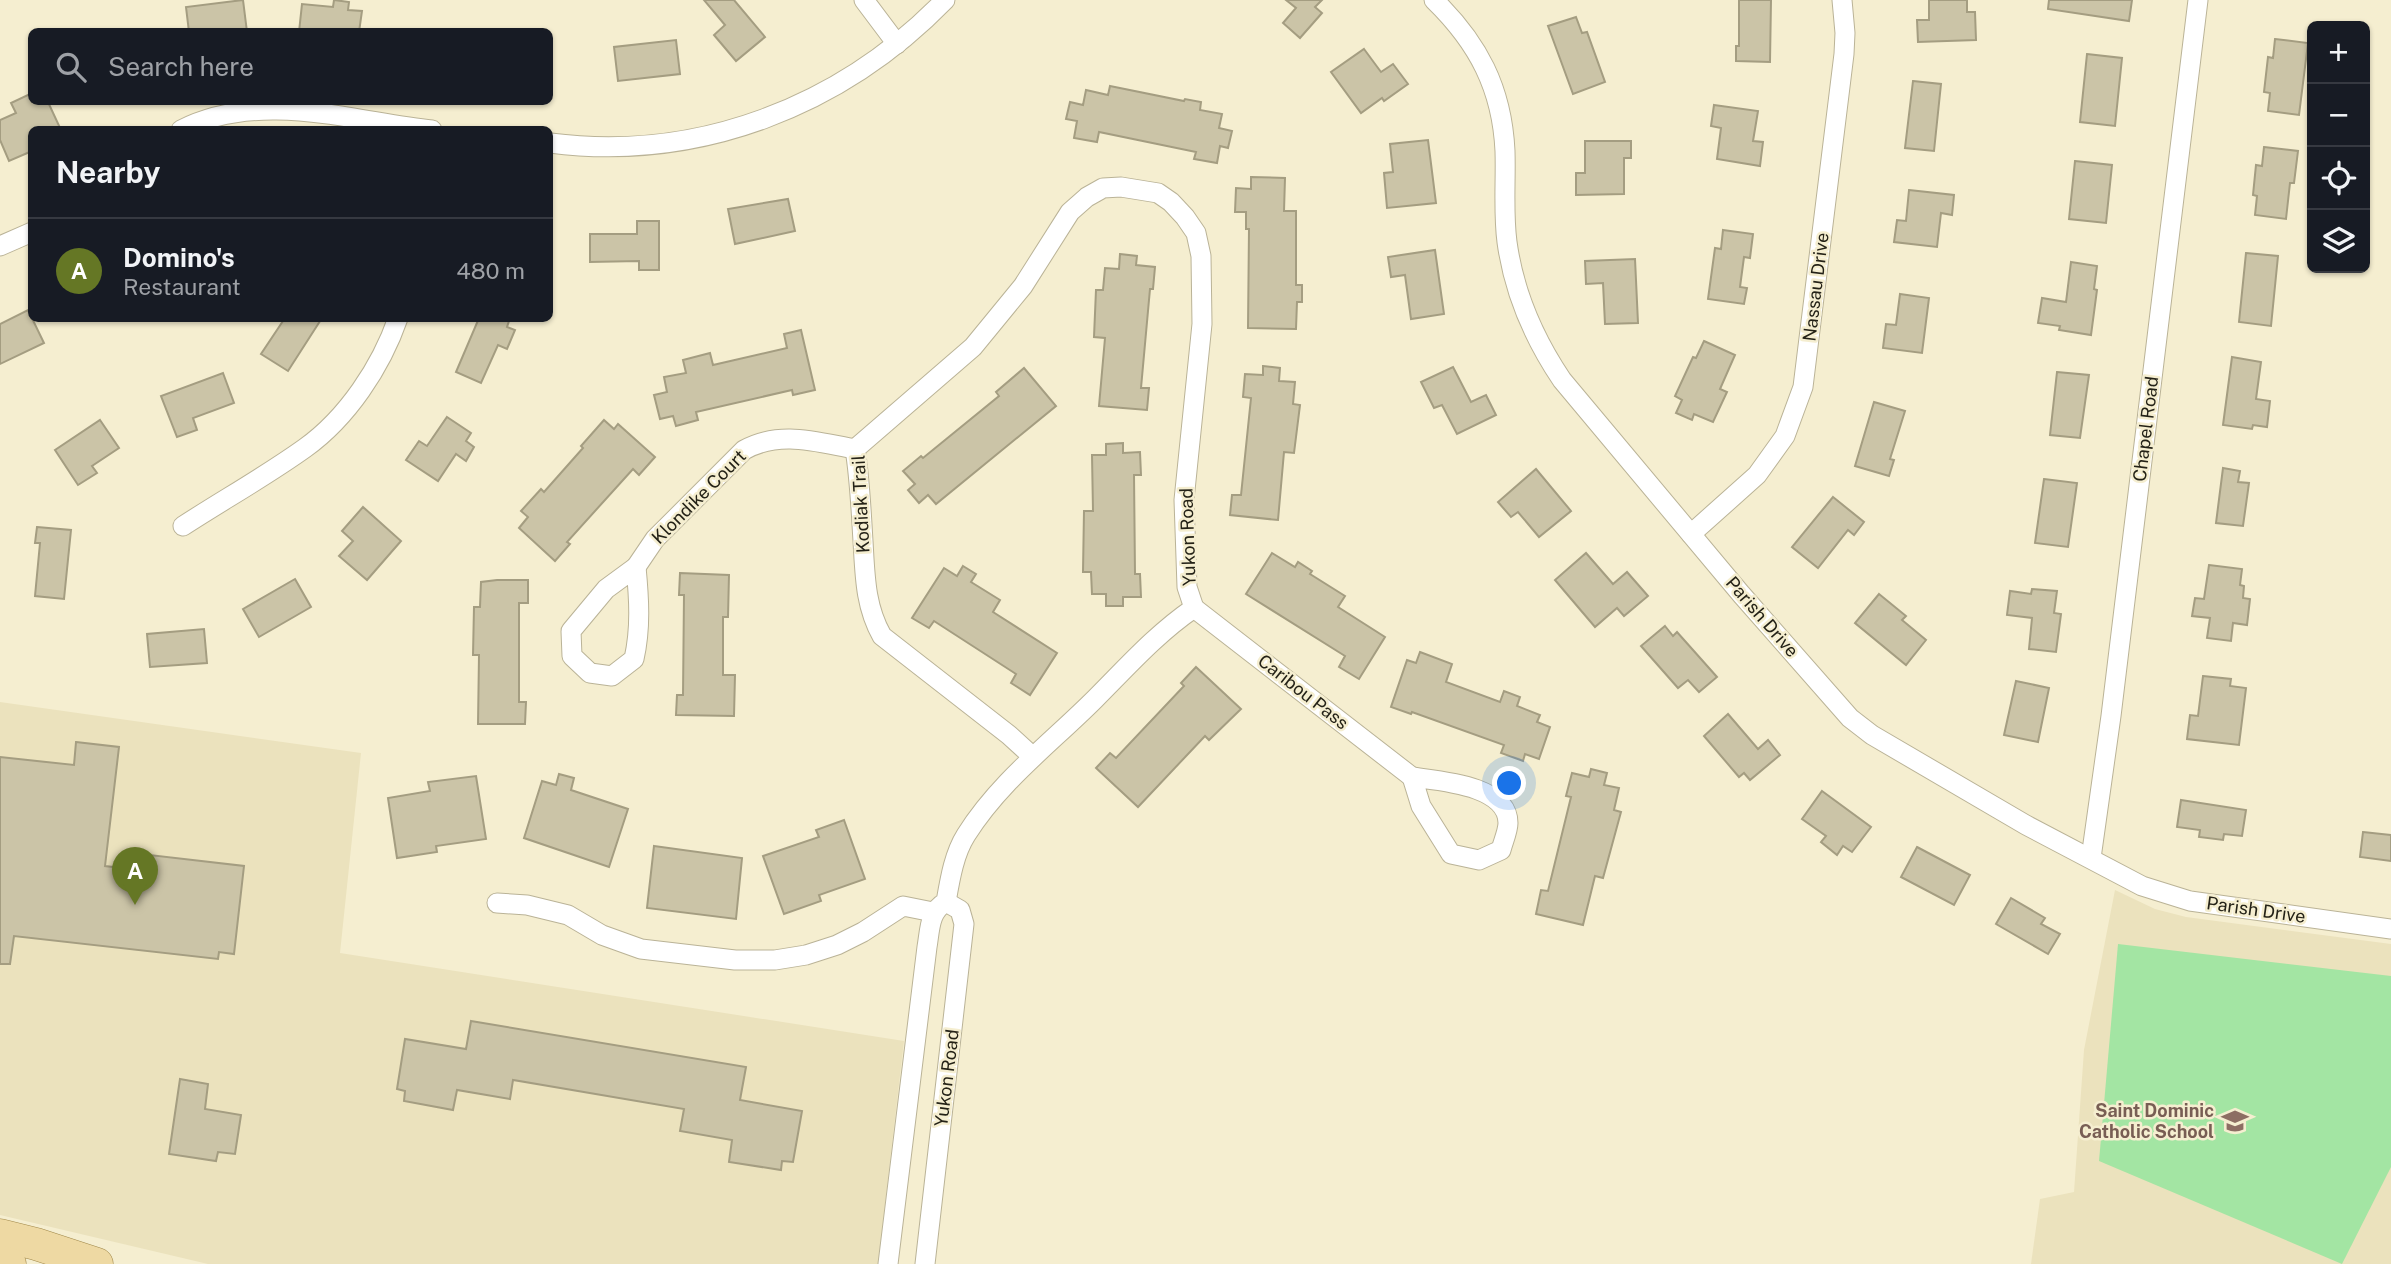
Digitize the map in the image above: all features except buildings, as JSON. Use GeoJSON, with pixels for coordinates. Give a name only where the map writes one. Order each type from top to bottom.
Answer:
{"type":"FeatureCollection","features":[{"type":"Feature","properties":{"kind":"main road"},"geometry":{"type":"LineString","coordinates":[[0,1235],[97,1264]]}},
{"type":"Feature","properties":{"kind":"main road"},"geometry":{"type":"LineString","coordinates":[[0,1262],[10,1264]]}},
{"type":"Feature","properties":{"kind":"street"},"geometry":{"type":"LineString","coordinates":[[864,0],[897,44]]}},
{"type":"Feature","properties":{"kind":"street"},"geometry":{"type":"LineString","coordinates":[[553,143],[610,148],[646,146],[691,140],[763,121],[816,97],[860,71],[897,44],[945,0]]}},
{"type":"Feature","properties":{"kind":"street","name":"Parish Drive"},"geometry":{"type":"LineString","coordinates":[[1434,0],[1474,45],[1497,99],[1503,123],[1507,241],[1513,278],[1529,325],[1562,380],[1850,718],[1872,735],[2026,825],[2142,886],[2190,901],[2391,929]]}},
{"type":"Feature","properties":{"kind":"street","name":"Nassau Drive"},"geometry":{"type":"LineString","coordinates":[[1691,534],[1757,475],[1785,436],[1803,387],[1844,54],[1842,0]]}},
{"type":"Feature","properties":{"kind":"street","name":"Chapel Road"},"geometry":{"type":"LineString","coordinates":[[2091,858],[2111,716],[2198,0]]}},
{"type":"Feature","properties":{"kind":"street"},"geometry":{"type":"LineString","coordinates":[[192,126],[219,116],[282,110],[407,126]]}},
{"type":"Feature","properties":{"kind":"street","name":"Kodiak Trail"},"geometry":{"type":"LineString","coordinates":[[1032,756],[882,636],[873,621],[867,597],[855,449],[972,347],[1023,286],[1070,212],[1103,188],[1140,189]]}},
{"type":"Feature","properties":{"kind":"street","name":"Yukon Road"},"geometry":{"type":"LineString","coordinates":[[888,1264],[925,960],[939,907],[964,837],[986,807],[1032,756],[1068,725],[1171,623],[1194,608],[1187,587],[1184,500],[1202,324],[1201,256],[1196,233],[1185,217],[1158,193],[1140,189]]}},
{"type":"Feature","properties":{"kind":"street"},"geometry":{"type":"LineString","coordinates":[[0,246],[28,234]]}},
{"type":"Feature","properties":{"kind":"street"},"geometry":{"type":"LineString","coordinates":[[183,526],[307,447],[330,425],[366,382],[396,322]]}},
{"type":"Feature","properties":{"kind":"street","name":"Klondike Court"},"geometry":{"type":"LineString","coordinates":[[636,567],[639,599],[634,659],[612,676],[590,673],[572,656],[571,631],[606,589],[636,567],[655,539],[744,450],[761,440],[792,438],[855,449]]}},
{"type":"Feature","properties":{"kind":"street","name":"Caribou Pass"},"geometry":{"type":"LineString","coordinates":[[1194,608],[1412,777]]}},
{"type":"Feature","properties":{"kind":"street"},"geometry":{"type":"LineString","coordinates":[[1412,777],[1446,781],[1488,793],[1503,806],[1508,822],[1501,850],[1479,860],[1451,854],[1421,806],[1412,777]]}},
{"type":"Feature","properties":{"kind":"street"},"geometry":{"type":"LineString","coordinates":[[496,903],[527,905],[568,915],[602,935],[641,950],[735,960],[775,960],[806,956],[863,932],[903,906],[939,907]]}},
{"type":"Feature","properties":{"kind":"street","name":"Yukon Road"},"geometry":{"type":"LineString","coordinates":[[925,1264],[964,924],[960,910],[939,907]]}},
{"type":"Feature","properties":{"kind":"shaded area"},"geometry":{"type":"Polygon","coordinates":[[[0,702],[361,753],[340,953],[904,1041],[878,1264],[208,1264],[0,1215],[0,702]]]}},
{"type":"Feature","properties":{"kind":"shaded area","name":"Saint Dominic Catholic School"},"geometry":{"type":"Polygon","coordinates":[[[2115,890],[2155,909],[2186,917],[2391,944],[2391,1264],[2031,1264],[2040,1199],[2074,1192],[2084,1050],[2115,890]]]}},
{"type":"Feature","properties":{"kind":"green space","name":"Saint Dominic Catholic School"},"geometry":{"type":"Polygon","coordinates":[[[2118,944],[2391,976],[2391,1167],[2342,1264],[2099,1161],[2118,944]]]}},
{"type":"Feature","properties":{"kind":"place","name":"Domino's"},"geometry":{"type":"Point","coordinates":[135,905]}},
{"type":"Feature","properties":{"kind":"place","name":"Saint Dominic Catholic School"},"geometry":{"type":"Point","coordinates":[2235,1121]}}]}
